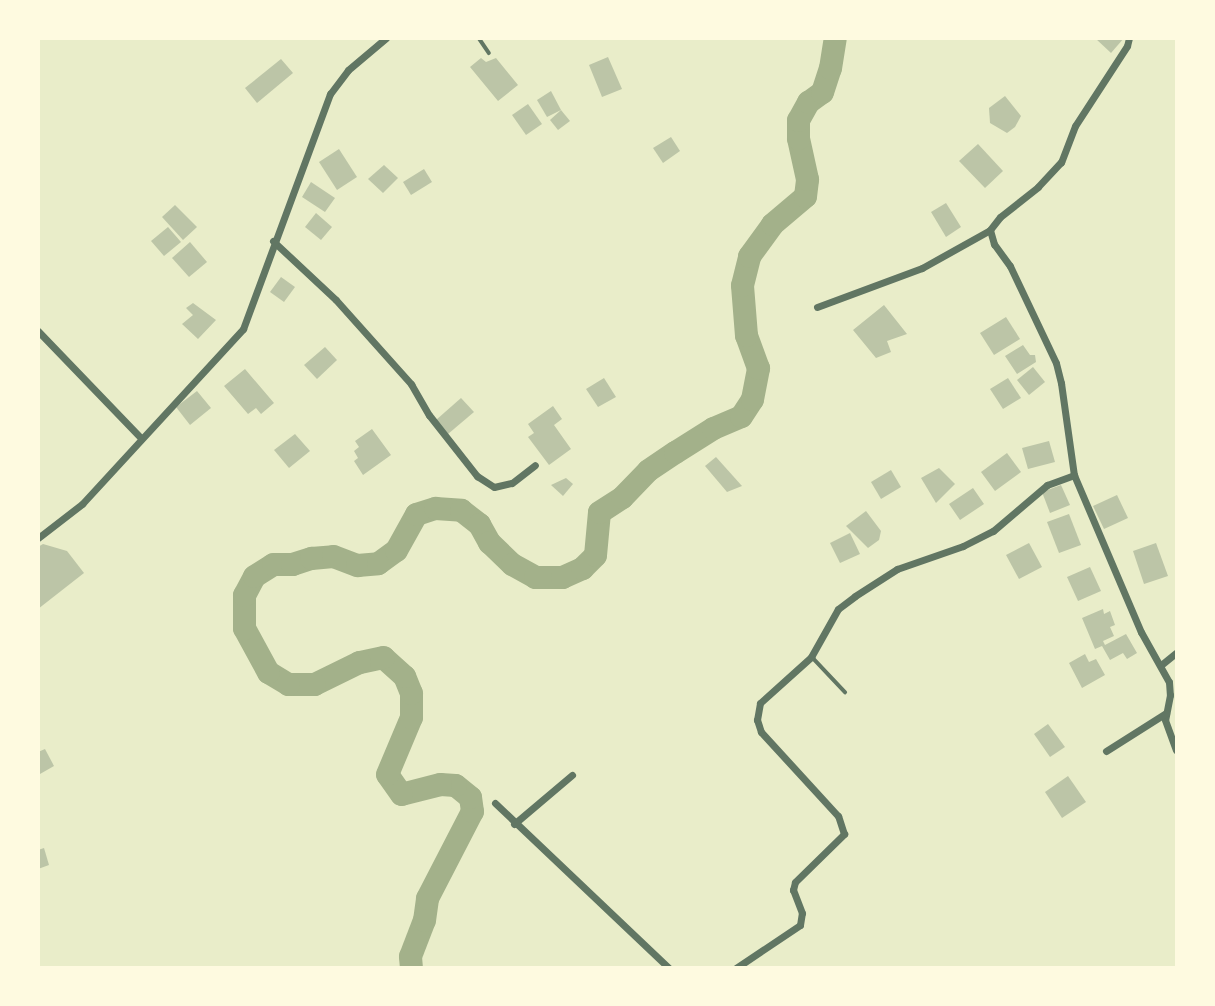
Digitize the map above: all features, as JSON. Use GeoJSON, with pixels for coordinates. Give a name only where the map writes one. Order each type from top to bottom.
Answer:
{"type":"FeatureCollection","features":[{"type":"Feature","properties":{"kind":"street"},"geometry":{"type":"LineString","coordinates":[[38,538],[82,504],[243,328],[273,242],[310,154],[330,94],[348,70],[386,38]]}},
{"type":"Feature","properties":{"kind":"street"},"geometry":{"type":"LineString","coordinates":[[817,307],[922,268],[990,230],[1000,217],[1038,187],[1061,162],[1075,126],[1127,46],[1129,38]]}},
{"type":"Feature","properties":{"kind":"street"},"geometry":{"type":"LineString","coordinates":[[990,230],[994,244],[1010,266],[1056,363],[1074,475],[1141,632],[1169,682],[1166,727],[1177,750]]}},
{"type":"Feature","properties":{"kind":"street"},"geometry":{"type":"LineString","coordinates":[[273,242],[336,300],[411,384],[429,415],[477,477],[494,488],[512,483],[535,465]]}},
{"type":"Feature","properties":{"kind":"street"},"geometry":{"type":"LineString","coordinates":[[38,331],[141,438]]}},
{"type":"Feature","properties":{"kind":"street"},"geometry":{"type":"LineString","coordinates":[[736,968],[800,925],[802,914],[793,890],[794,882],[844,834],[838,816],[761,732],[757,720],[760,703],[811,657],[838,609],[897,569],[963,545],[992,530],[1047,485],[1074,475]]}},
{"type":"Feature","properties":{"kind":"street"},"geometry":{"type":"LineString","coordinates":[[1161,665],[1177,653]]}},
{"type":"Feature","properties":{"kind":"street"},"geometry":{"type":"LineString","coordinates":[[1105,751],[1166,713]]}},
{"type":"Feature","properties":{"kind":"street"},"geometry":{"type":"LineString","coordinates":[[514,824],[572,775]]}},
{"type":"Feature","properties":{"kind":"street"},"geometry":{"type":"LineString","coordinates":[[495,803],[514,824],[669,968]]}},
{"type":"Feature","properties":{"kind":"lane"},"geometry":{"type":"LineString","coordinates":[[479,38],[489,53]]}},
{"type":"Feature","properties":{"kind":"lane"},"geometry":{"type":"LineString","coordinates":[[811,657],[845,692]]}},
{"type":"Feature","properties":{"kind":"building"},"geometry":{"type":"Polygon","coordinates":[[[1095,38],[1124,38],[1111,53],[1095,38]]]}},
{"type":"Feature","properties":{"kind":"building"},"geometry":{"type":"Polygon","coordinates":[[[608,57],[622,89],[602,97],[589,65],[608,57]]]}},
{"type":"Feature","properties":{"kind":"building"},"geometry":{"type":"Polygon","coordinates":[[[481,58],[486,62],[496,58],[518,85],[498,101],[470,67],[481,58]]]}},
{"type":"Feature","properties":{"kind":"building"},"geometry":{"type":"Polygon","coordinates":[[[281,59],[293,73],[257,103],[245,88],[281,59]]]}},
{"type":"Feature","properties":{"kind":"building"},"geometry":{"type":"Polygon","coordinates":[[[551,91],[561,110],[547,117],[537,100],[551,91]]]}},
{"type":"Feature","properties":{"kind":"building"},"geometry":{"type":"Polygon","coordinates":[[[1005,96],[1021,116],[1015,127],[1007,133],[990,123],[989,108],[1005,96]]]}},
{"type":"Feature","properties":{"kind":"building"},"geometry":{"type":"Polygon","coordinates":[[[528,104],[542,124],[526,135],[512,115],[528,104]]]}},
{"type":"Feature","properties":{"kind":"building"},"geometry":{"type":"Polygon","coordinates":[[[561,110],[570,121],[558,130],[550,120],[561,110]]]}},
{"type":"Feature","properties":{"kind":"building"},"geometry":{"type":"Polygon","coordinates":[[[671,137],[680,151],[663,163],[653,148],[671,137]]]}},
{"type":"Feature","properties":{"kind":"building"},"geometry":{"type":"Polygon","coordinates":[[[978,144],[1003,171],[985,188],[959,161],[978,144]]]}},
{"type":"Feature","properties":{"kind":"building"},"geometry":{"type":"Polygon","coordinates":[[[339,149],[357,177],[337,190],[319,162],[339,149]]]}},
{"type":"Feature","properties":{"kind":"building"},"geometry":{"type":"Polygon","coordinates":[[[384,165],[398,178],[383,193],[368,179],[384,165]]]}},
{"type":"Feature","properties":{"kind":"building"},"geometry":{"type":"Polygon","coordinates":[[[424,169],[432,182],[411,195],[403,182],[424,169]]]}},
{"type":"Feature","properties":{"kind":"building"},"geometry":{"type":"Polygon","coordinates":[[[311,182],[335,198],[325,212],[302,197],[311,182]]]}},
{"type":"Feature","properties":{"kind":"building"},"geometry":{"type":"Polygon","coordinates":[[[946,203],[961,227],[946,237],[931,212],[946,203]]]}},
{"type":"Feature","properties":{"kind":"building"},"geometry":{"type":"Polygon","coordinates":[[[175,205],[197,227],[183,240],[162,217],[175,205]]]}},
{"type":"Feature","properties":{"kind":"building"},"geometry":{"type":"Polygon","coordinates":[[[316,213],[332,227],[321,240],[305,227],[316,213]]]}},
{"type":"Feature","properties":{"kind":"building"},"geometry":{"type":"Polygon","coordinates":[[[168,227],[181,242],[164,256],[151,241],[168,227]]]}},
{"type":"Feature","properties":{"kind":"building"},"geometry":{"type":"Polygon","coordinates":[[[190,242],[207,262],[189,277],[172,258],[190,242]]]}},
{"type":"Feature","properties":{"kind":"building"},"geometry":{"type":"Polygon","coordinates":[[[281,277],[295,287],[284,302],[270,292],[281,277]]]}},
{"type":"Feature","properties":{"kind":"building"},"geometry":{"type":"Polygon","coordinates":[[[193,303],[216,320],[198,339],[182,324],[193,315],[186,308],[193,303]]]}},
{"type":"Feature","properties":{"kind":"building"},"geometry":{"type":"Polygon","coordinates":[[[884,305],[907,334],[887,341],[891,352],[876,358],[853,330],[884,305]]]}},
{"type":"Feature","properties":{"kind":"building"},"geometry":{"type":"Polygon","coordinates":[[[1006,317],[1020,339],[994,355],[980,333],[1006,317]]]}},
{"type":"Feature","properties":{"kind":"building"},"geometry":{"type":"Polygon","coordinates":[[[1023,345],[1030,355],[1035,355],[1036,362],[1017,374],[1005,356],[1023,345]]]}},
{"type":"Feature","properties":{"kind":"building"},"geometry":{"type":"Polygon","coordinates":[[[325,347],[337,360],[317,379],[304,365],[325,347]]]}},
{"type":"Feature","properties":{"kind":"building"},"geometry":{"type":"Polygon","coordinates":[[[1033,367],[1045,382],[1029,395],[1017,380],[1033,367]]]}},
{"type":"Feature","properties":{"kind":"building"},"geometry":{"type":"Polygon","coordinates":[[[245,369],[274,403],[261,414],[256,408],[248,414],[224,386],[245,369]]]}},
{"type":"Feature","properties":{"kind":"building"},"geometry":{"type":"Polygon","coordinates":[[[604,378],[616,397],[598,407],[586,389],[604,378]]]}},
{"type":"Feature","properties":{"kind":"building"},"geometry":{"type":"Polygon","coordinates":[[[1008,378],[1021,398],[1003,409],[990,389],[1008,378]]]}},
{"type":"Feature","properties":{"kind":"building"},"geometry":{"type":"Polygon","coordinates":[[[197,391],[211,408],[190,425],[176,407],[197,391]]]}},
{"type":"Feature","properties":{"kind":"building"},"geometry":{"type":"Polygon","coordinates":[[[461,398],[474,412],[448,434],[436,420],[461,398]]]}},
{"type":"Feature","properties":{"kind":"building"},"geometry":{"type":"Polygon","coordinates":[[[553,406],[562,419],[554,425],[571,449],[549,465],[528,437],[534,433],[528,424],[553,406]]]}},
{"type":"Feature","properties":{"kind":"building"},"geometry":{"type":"Polygon","coordinates":[[[372,429],[391,455],[363,475],[354,461],[358,458],[354,451],[359,447],[355,441],[372,429]]]}},
{"type":"Feature","properties":{"kind":"building"},"geometry":{"type":"Polygon","coordinates":[[[295,434],[310,451],[289,468],[274,450],[295,434]]]}},
{"type":"Feature","properties":{"kind":"building"},"geometry":{"type":"Polygon","coordinates":[[[1049,441],[1055,462],[1028,469],[1022,448],[1049,441]]]}},
{"type":"Feature","properties":{"kind":"building"},"geometry":{"type":"Polygon","coordinates":[[[1007,453],[1021,472],[995,491],[981,472],[1007,453]]]}},
{"type":"Feature","properties":{"kind":"building"},"geometry":{"type":"Polygon","coordinates":[[[716,457],[742,486],[727,492],[705,466],[716,457]]]}},
{"type":"Feature","properties":{"kind":"building"},"geometry":{"type":"Polygon","coordinates":[[[939,468],[955,484],[936,503],[921,478],[939,468]]]}},
{"type":"Feature","properties":{"kind":"building"},"geometry":{"type":"Polygon","coordinates":[[[891,470],[901,487],[881,499],[871,482],[891,470]]]}},
{"type":"Feature","properties":{"kind":"building"},"geometry":{"type":"Polygon","coordinates":[[[566,478],[573,484],[563,496],[551,485],[566,478]]]}},
{"type":"Feature","properties":{"kind":"building"},"geometry":{"type":"Polygon","coordinates":[[[1061,485],[1070,505],[1050,513],[1042,492],[1061,485]]]}},
{"type":"Feature","properties":{"kind":"building"},"geometry":{"type":"Polygon","coordinates":[[[973,488],[984,504],[960,520],[949,504],[973,488]]]}},
{"type":"Feature","properties":{"kind":"building"},"geometry":{"type":"Polygon","coordinates":[[[1117,495],[1128,518],[1104,529],[1093,506],[1117,495]]]}},
{"type":"Feature","properties":{"kind":"building"},"geometry":{"type":"Polygon","coordinates":[[[866,511],[881,531],[879,540],[868,548],[846,526],[866,511]]]}},
{"type":"Feature","properties":{"kind":"building"},"geometry":{"type":"Polygon","coordinates":[[[1069,514],[1081,545],[1059,553],[1047,522],[1069,514]]]}},
{"type":"Feature","properties":{"kind":"building"},"geometry":{"type":"Polygon","coordinates":[[[850,533],[860,554],[840,563],[830,543],[850,533]]]}},
{"type":"Feature","properties":{"kind":"building"},"geometry":{"type":"Polygon","coordinates":[[[1029,543],[1042,567],[1019,579],[1006,555],[1029,543]]]}},
{"type":"Feature","properties":{"kind":"building"},"geometry":{"type":"Polygon","coordinates":[[[1156,543],[1168,576],[1144,584],[1133,551],[1156,543]]]}},
{"type":"Feature","properties":{"kind":"building"},"geometry":{"type":"Polygon","coordinates":[[[43,544],[67,551],[84,573],[38,609],[38,547],[43,544]]]}},
{"type":"Feature","properties":{"kind":"building"},"geometry":{"type":"Polygon","coordinates":[[[1090,567],[1101,591],[1078,601],[1067,577],[1090,567]]]}},
{"type":"Feature","properties":{"kind":"building"},"geometry":{"type":"Polygon","coordinates":[[[1103,609],[1104,614],[1110,611],[1115,625],[1110,627],[1114,636],[1103,641],[1105,645],[1126,634],[1137,653],[1127,659],[1123,653],[1110,660],[1102,646],[1095,649],[1082,618],[1103,609]]]}},
{"type":"Feature","properties":{"kind":"building"},"geometry":{"type":"Polygon","coordinates":[[[1085,654],[1089,662],[1096,659],[1105,675],[1082,688],[1069,663],[1085,654]]]}},
{"type":"Feature","properties":{"kind":"building"},"geometry":{"type":"Polygon","coordinates":[[[1048,724],[1065,747],[1050,757],[1034,734],[1048,724]]]}},
{"type":"Feature","properties":{"kind":"building"},"geometry":{"type":"Polygon","coordinates":[[[45,749],[54,766],[40,774],[38,752],[45,749]]]}},
{"type":"Feature","properties":{"kind":"building"},"geometry":{"type":"Polygon","coordinates":[[[1068,776],[1086,802],[1062,818],[1045,792],[1068,776]]]}},
{"type":"Feature","properties":{"kind":"building"},"geometry":{"type":"Polygon","coordinates":[[[44,848],[49,865],[38,869],[38,850],[44,848]]]}},
{"type":"Feature","properties":{"kind":"waterway"},"geometry":{"type":"LineString","coordinates":[[411,968],[410,956],[424,920],[427,898],[472,811],[470,797],[455,785],[440,784],[401,794],[387,774],[411,717],[411,693],[404,676],[383,657],[359,662],[314,684],[288,684],[268,672],[244,628],[244,595],[254,576],[273,564],[292,564],[311,558],[333,556],[357,565],[378,563],[396,550],[416,514],[435,508],[461,510],[479,524],[489,542],[512,564],[535,577],[562,577],[582,568],[595,555],[599,512],[622,497],[648,470],[713,428],[741,416],[752,399],[758,368],[746,335],[742,285],[749,256],[772,224],[805,196],[807,179],[798,138],[798,120],[808,102],[822,92],[830,68],[835,38]]}}]}
